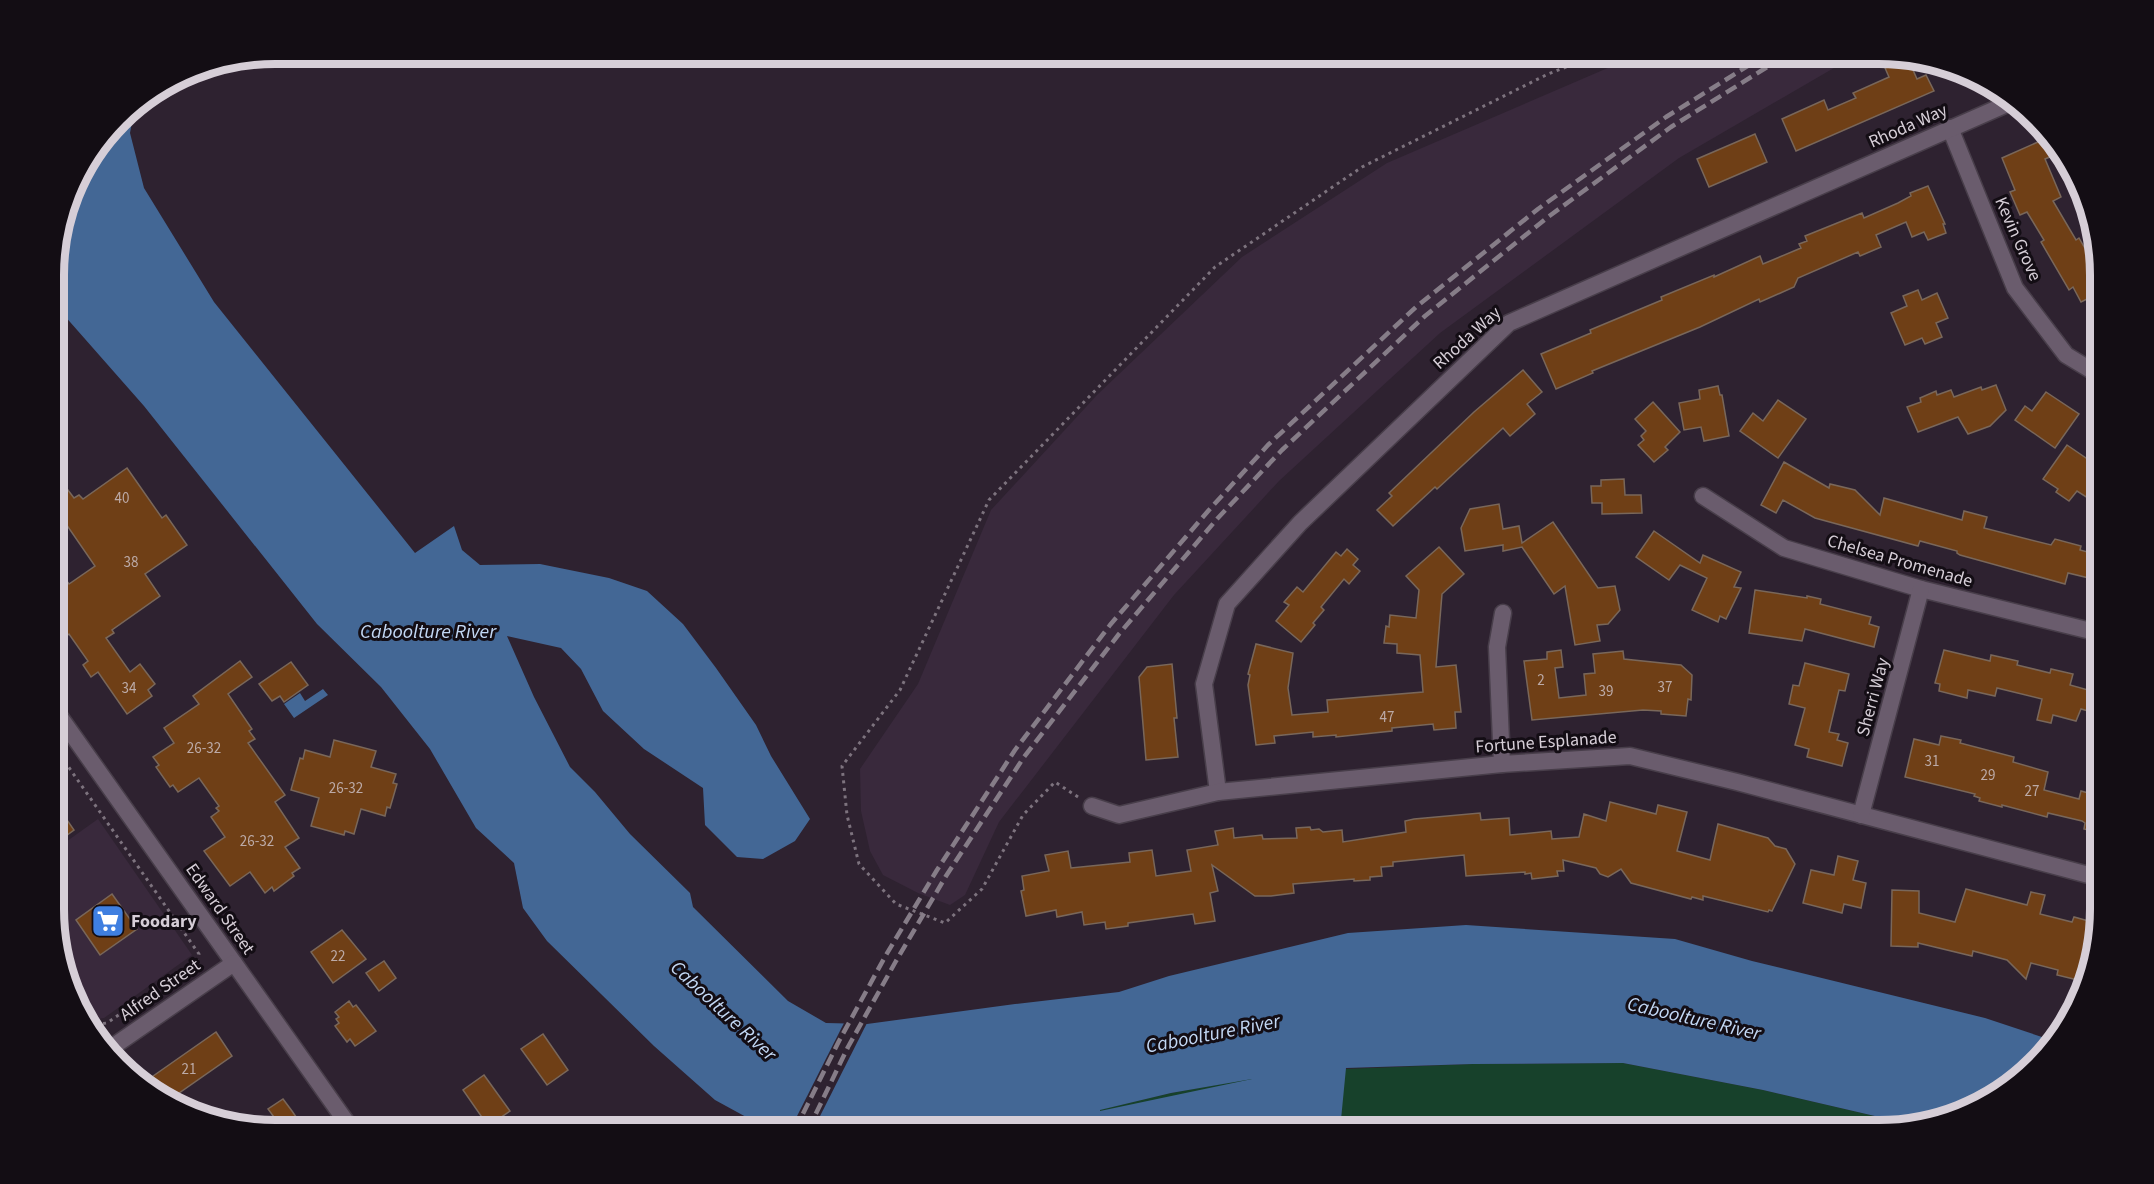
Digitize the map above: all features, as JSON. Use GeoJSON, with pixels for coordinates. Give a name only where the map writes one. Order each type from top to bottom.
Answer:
{"type":"FeatureCollection","features":[{"type":"Feature","properties":{"kind":"street","name":"Rhoda Way"},"geometry":{"type":"LineString","coordinates":[[1218,792],[1204,684],[1227,604],[1300,523],[1509,323],[2004,105]]}},
{"type":"Feature","properties":{"kind":"street","name":"Kevin Grove"},"geometry":{"type":"LineString","coordinates":[[1950,128],[2015,288],[2066,355],[2090,370]]}},
{"type":"Feature","properties":{"kind":"street","name":"Chelsea Promenade"},"geometry":{"type":"LineString","coordinates":[[1703,496],[1784,548],[1921,589],[2090,631]]}},
{"type":"Feature","properties":{"kind":"street","name":"Sherri Way"},"geometry":{"type":"LineString","coordinates":[[1861,815],[1921,589]]}},
{"type":"Feature","properties":{"kind":"street"},"geometry":{"type":"LineString","coordinates":[[1502,764],[1497,647],[1503,613]]}},
{"type":"Feature","properties":{"kind":"street","name":"Edward Street"},"geometry":{"type":"LineString","coordinates":[[64,722],[345,1120]]}},
{"type":"Feature","properties":{"kind":"street","name":"Fortune Esplanade"},"geometry":{"type":"LineString","coordinates":[[1092,806],[1119,815],[1218,792],[1502,764],[1630,756],[2090,875]]}},
{"type":"Feature","properties":{"kind":"street","name":"Alfred Street"},"geometry":{"type":"LineString","coordinates":[[115,1045],[234,963]]}},
{"type":"Feature","properties":{"kind":"path"},"geometry":{"type":"LineString","coordinates":[[1092,806],[1055,782],[1023,815],[982,889],[945,923],[896,904],[859,864],[847,814],[842,766],[900,690],[989,500],[1215,267],[1362,167],[1548,74],[1574,64]]}},
{"type":"Feature","properties":{"kind":"path"},"geometry":{"type":"LineString","coordinates":[[64,761],[199,954],[197,961],[107,1023],[99,1024]]}},
{"type":"Feature","properties":{"kind":"shaded area"},"geometry":{"type":"Polygon","coordinates":[[[1617,64],[1841,64],[1679,158],[1440,333],[1279,481],[1174,595],[999,822],[965,895],[950,905],[918,893],[883,875],[870,851],[861,811],[860,769],[918,684],[991,510],[1097,395],[1242,257],[1387,163],[1617,64]]]}},
{"type":"Feature","properties":{"kind":"shaded area"},"geometry":{"type":"Polygon","coordinates":[[[98,819],[192,955],[104,1018],[96,1019],[86,1002],[69,950],[64,909],[64,843],[98,819]]]}},
{"type":"Feature","properties":{"kind":"green space"},"geometry":{"type":"Polygon","coordinates":[[[1623,1063],[1763,1090],[1888,1119],[1061,1120],[1171,1093],[1293,1071],[1473,1064],[1623,1063]]]}},
{"type":"Feature","properties":{"kind":"water","name":"Caboolture River"},"geometry":{"type":"Polygon","coordinates":[[[132,120],[130,133],[144,188],[214,302],[415,553],[454,526],[462,550],[480,565],[540,564],[609,578],[647,591],[683,624],[756,725],[771,756],[810,819],[795,841],[763,859],[737,857],[705,825],[703,788],[644,749],[603,711],[581,669],[561,648],[507,636],[534,697],[570,767],[595,792],[630,834],[690,893],[693,907],[788,1001],[826,1023],[867,1024],[1119,992],[1169,976],[1348,933],[1466,925],[1675,939],[1752,961],[1985,1018],[2045,1038],[2018,1067],[1996,1084],[1972,1098],[1933,1112],[1892,1119],[1763,1090],[1623,1063],[1346,1068],[1341,1119],[751,1120],[715,1100],[654,1046],[547,941],[523,908],[514,863],[476,828],[430,749],[381,687],[317,624],[144,406],[65,316],[66,248],[76,208],[86,182],[100,158],[132,120]],[[1252,1079],[1171,1093],[1100,1111],[1252,1079]]]}},
{"type":"Feature","properties":{"kind":"water"},"geometry":{"type":"Polygon","coordinates":[[[323,689],[328,695],[294,718],[284,704],[300,693],[305,701],[323,689]]]}},
{"type":"Feature","properties":{"kind":"pier"},"geometry":{"type":"Polygon","coordinates":[[[845,1021],[868,1021],[818,1120],[795,1120],[845,1021]]]}},
{"type":"Feature","properties":{"kind":"building"},"geometry":{"type":"Polygon","coordinates":[[[1892,65],[1912,67],[1917,79],[1926,75],[1934,91],[1796,151],[1782,119],[1824,100],[1828,110],[1856,98],[1853,93],[1889,77],[1885,68],[1892,65]]]}},
{"type":"Feature","properties":{"kind":"building"},"geometry":{"type":"Polygon","coordinates":[[[1755,134],[1767,162],[1709,187],[1697,159],[1755,134]]]}},
{"type":"Feature","properties":{"kind":"building"},"geometry":{"type":"Polygon","coordinates":[[[2041,141],[2052,156],[2045,159],[2061,197],[2053,201],[2076,240],[2079,238],[2088,254],[2090,304],[2087,299],[2081,302],[2073,287],[2069,290],[2041,242],[2044,240],[2027,212],[2020,215],[2010,192],[2015,190],[2002,158],[2041,141]]]}},
{"type":"Feature","properties":{"kind":"building"},"geometry":{"type":"Polygon","coordinates":[[[1928,186],[1945,224],[1943,224],[1946,233],[1928,240],[1924,232],[1912,237],[1906,222],[1876,235],[1881,247],[1860,256],[1858,252],[1798,278],[1794,287],[1760,302],[1759,299],[1700,327],[1592,371],[1593,373],[1556,389],[1541,354],[1591,333],[1590,330],[1662,300],[1661,297],[1714,275],[1714,277],[1760,256],[1763,264],[1801,248],[1799,244],[1807,241],[1805,236],[1862,213],[1864,218],[1928,186]]]}},
{"type":"Feature","properties":{"kind":"building"},"geometry":{"type":"Polygon","coordinates":[[[1918,290],[1922,300],[1937,293],[1948,318],[1936,323],[1942,337],[1925,344],[1922,338],[1905,345],[1891,313],[1907,306],[1903,296],[1918,290]]]}},
{"type":"Feature","properties":{"kind":"building"},"geometry":{"type":"Polygon","coordinates":[[[1523,370],[1542,392],[1527,404],[1535,414],[1510,436],[1503,428],[1393,526],[1377,510],[1392,496],[1389,493],[1474,412],[1523,370]]]}},
{"type":"Feature","properties":{"kind":"building"},"geometry":{"type":"Polygon","coordinates":[[[1996,385],[2006,410],[1990,426],[1968,434],[1958,417],[1918,432],[1907,407],[1921,402],[1920,398],[1936,391],[1937,395],[1951,390],[1954,397],[1981,387],[1982,390],[1996,385]]]}},
{"type":"Feature","properties":{"kind":"building"},"geometry":{"type":"Polygon","coordinates":[[[1718,386],[1720,395],[1722,395],[1729,436],[1704,441],[1701,427],[1684,430],[1679,403],[1700,399],[1699,390],[1718,386]]]}},
{"type":"Feature","properties":{"kind":"building"},"geometry":{"type":"Polygon","coordinates":[[[2046,392],[2079,414],[2055,448],[2015,420],[2025,406],[2032,411],[2046,392]]]}},
{"type":"Feature","properties":{"kind":"building"},"geometry":{"type":"Polygon","coordinates":[[[1778,400],[1806,419],[1778,458],[1740,431],[1753,413],[1763,421],[1778,400]]]}},
{"type":"Feature","properties":{"kind":"building"},"geometry":{"type":"Polygon","coordinates":[[[1653,402],[1680,432],[1665,447],[1668,450],[1654,462],[1638,445],[1644,440],[1641,436],[1646,431],[1635,419],[1653,402]]]}},
{"type":"Feature","properties":{"kind":"building"},"geometry":{"type":"Polygon","coordinates":[[[2067,445],[2090,461],[2090,499],[2077,491],[2069,501],[2056,492],[2058,489],[2043,479],[2067,445]]]}},
{"type":"Feature","properties":{"kind":"building"},"geometry":{"type":"Polygon","coordinates":[[[1784,462],[1829,488],[1830,484],[1855,490],[1880,515],[1884,498],[1962,520],[1964,511],[1987,517],[1984,528],[2051,545],[2055,539],[2081,546],[2080,550],[2090,553],[2090,574],[2089,578],[2068,573],[2065,584],[1960,555],[1957,551],[1920,541],[1918,546],[1815,518],[1783,500],[1776,513],[1761,505],[1784,462]]]}},
{"type":"Feature","properties":{"kind":"building"},"geometry":{"type":"Polygon","coordinates":[[[127,468],[162,518],[166,515],[187,545],[145,574],[160,596],[112,630],[114,633],[106,638],[130,672],[140,664],[155,684],[148,690],[152,696],[127,714],[98,672],[91,677],[83,665],[88,661],[69,634],[64,638],[65,578],[69,584],[95,566],[65,522],[65,486],[74,498],[79,495],[83,499],[127,468]]]}},
{"type":"Feature","properties":{"kind":"building"},"geometry":{"type":"Polygon","coordinates":[[[1624,479],[1625,495],[1641,495],[1642,513],[1602,514],[1602,503],[1592,503],[1591,486],[1601,486],[1601,480],[1624,479]]]}},
{"type":"Feature","properties":{"kind":"building"},"geometry":{"type":"Polygon","coordinates":[[[1499,504],[1503,529],[1519,526],[1522,543],[1553,522],[1598,588],[1615,586],[1620,610],[1608,624],[1597,625],[1600,641],[1575,645],[1565,586],[1554,594],[1522,547],[1503,551],[1503,545],[1465,551],[1461,528],[1470,509],[1499,504]]]}},
{"type":"Feature","properties":{"kind":"building"},"geometry":{"type":"Polygon","coordinates":[[[1654,531],[1700,563],[1703,555],[1741,572],[1734,587],[1741,588],[1726,619],[1720,616],[1718,622],[1692,610],[1707,578],[1680,565],[1669,580],[1636,557],[1654,531]]]}},
{"type":"Feature","properties":{"kind":"building"},"geometry":{"type":"Polygon","coordinates":[[[1439,547],[1464,574],[1442,594],[1436,667],[1456,665],[1461,712],[1455,712],[1456,728],[1434,730],[1433,724],[1336,737],[1336,735],[1313,737],[1313,732],[1274,736],[1275,743],[1256,745],[1248,685],[1250,675],[1248,674],[1256,644],[1293,653],[1288,688],[1292,715],[1328,712],[1327,700],[1423,692],[1420,655],[1397,653],[1397,644],[1384,643],[1390,615],[1416,618],[1419,590],[1406,576],[1439,547]]]}},
{"type":"Feature","properties":{"kind":"building"},"geometry":{"type":"Polygon","coordinates":[[[1347,549],[1358,559],[1353,565],[1360,571],[1349,584],[1344,579],[1321,607],[1324,610],[1301,642],[1276,621],[1289,605],[1284,602],[1297,587],[1303,592],[1336,552],[1341,556],[1347,549]]]}},
{"type":"Feature","properties":{"kind":"building"},"geometry":{"type":"Polygon","coordinates":[[[1755,590],[1821,599],[1820,604],[1871,617],[1869,624],[1879,627],[1874,647],[1805,629],[1802,641],[1749,633],[1755,590]]]}},
{"type":"Feature","properties":{"kind":"building"},"geometry":{"type":"Polygon","coordinates":[[[1561,650],[1563,667],[1555,668],[1559,698],[1586,695],[1584,674],[1595,673],[1593,654],[1623,651],[1624,659],[1681,665],[1692,675],[1691,700],[1688,699],[1686,716],[1643,710],[1532,720],[1524,661],[1547,659],[1547,652],[1561,650]]]}},
{"type":"Feature","properties":{"kind":"building"},"geometry":{"type":"Polygon","coordinates":[[[1944,650],[1990,661],[1991,655],[2018,661],[2017,665],[2050,673],[2051,669],[2073,674],[2070,685],[2090,691],[2090,712],[2081,709],[2076,721],[2053,715],[2051,723],[2037,720],[2042,699],[1997,688],[1995,696],[1968,690],[1967,698],[1939,691],[1940,684],[1935,683],[1944,650]]]}},
{"type":"Feature","properties":{"kind":"building"},"geometry":{"type":"Polygon","coordinates":[[[240,661],[252,677],[228,694],[252,729],[249,731],[255,739],[248,743],[285,795],[275,802],[299,838],[285,847],[300,868],[292,873],[294,876],[274,891],[272,887],[265,893],[250,872],[230,886],[204,851],[225,837],[211,817],[219,811],[216,808],[219,806],[199,778],[178,792],[173,785],[170,787],[156,767],[159,765],[153,757],[174,743],[164,728],[199,704],[193,696],[240,661]]]}},
{"type":"Feature","properties":{"kind":"building"},"geometry":{"type":"Polygon","coordinates":[[[291,662],[308,685],[284,702],[280,696],[272,701],[259,684],[291,662]]]}},
{"type":"Feature","properties":{"kind":"building"},"geometry":{"type":"Polygon","coordinates":[[[1805,663],[1849,674],[1845,691],[1839,690],[1829,732],[1839,734],[1837,740],[1848,743],[1842,766],[1807,757],[1809,749],[1795,745],[1805,708],[1789,704],[1793,685],[1799,686],[1805,663]]]}},
{"type":"Feature","properties":{"kind":"building"},"geometry":{"type":"Polygon","coordinates":[[[1172,664],[1178,757],[1146,760],[1139,677],[1147,667],[1172,664]]]}},
{"type":"Feature","properties":{"kind":"building"},"geometry":{"type":"Polygon","coordinates":[[[1941,736],[2014,757],[2013,762],[2048,772],[2044,790],[2079,799],[2081,791],[2090,793],[2090,830],[2084,829],[2085,823],[2082,821],[2048,813],[2047,817],[2002,805],[2002,807],[1979,801],[1980,798],[1974,796],[1975,794],[1905,777],[1914,739],[1939,745],[1941,736]]]}},
{"type":"Feature","properties":{"kind":"building"},"geometry":{"type":"Polygon","coordinates":[[[334,740],[376,751],[371,767],[396,774],[393,783],[397,784],[390,808],[387,807],[385,816],[361,809],[354,834],[345,831],[344,835],[311,826],[319,798],[291,790],[300,758],[303,759],[305,750],[330,757],[334,740]]]}},
{"type":"Feature","properties":{"kind":"building"},"geometry":{"type":"Polygon","coordinates":[[[1610,802],[1656,814],[1658,805],[1687,812],[1677,851],[1710,860],[1718,824],[1768,838],[1775,846],[1786,849],[1795,864],[1772,911],[1768,912],[1703,896],[1703,900],[1692,897],[1691,899],[1631,883],[1621,869],[1608,877],[1600,874],[1596,868],[1563,860],[1564,871],[1557,871],[1558,876],[1532,879],[1531,873],[1525,874],[1525,872],[1466,876],[1464,855],[1393,862],[1393,866],[1381,867],[1382,876],[1370,877],[1370,880],[1354,881],[1354,879],[1293,884],[1294,893],[1271,896],[1255,896],[1212,865],[1218,891],[1210,893],[1215,921],[1195,924],[1193,914],[1128,923],[1128,926],[1106,929],[1105,922],[1084,925],[1082,912],[1057,917],[1056,910],[1026,916],[1021,891],[1024,890],[1022,876],[1049,871],[1045,855],[1068,851],[1071,868],[1130,862],[1129,853],[1152,850],[1156,876],[1191,871],[1187,850],[1218,845],[1215,831],[1233,828],[1234,838],[1262,835],[1263,839],[1297,838],[1296,828],[1310,827],[1311,830],[1319,829],[1323,832],[1342,830],[1343,842],[1406,832],[1405,821],[1414,819],[1480,813],[1481,820],[1509,818],[1510,835],[1551,831],[1552,839],[1579,837],[1584,814],[1606,821],[1610,802]]]}},
{"type":"Feature","properties":{"kind":"building"},"geometry":{"type":"Polygon","coordinates":[[[64,816],[74,830],[64,837],[64,816]]]}},
{"type":"Feature","properties":{"kind":"building"},"geometry":{"type":"Polygon","coordinates":[[[1838,856],[1858,861],[1853,880],[1866,883],[1861,908],[1844,904],[1842,913],[1803,903],[1811,870],[1834,875],[1838,856]]]}},
{"type":"Feature","properties":{"kind":"building"},"geometry":{"type":"Polygon","coordinates":[[[1966,889],[2027,905],[2031,892],[2045,895],[2040,914],[2072,922],[2074,917],[2089,921],[2088,936],[2077,980],[2057,975],[2058,970],[2031,963],[2026,979],[2007,960],[1973,951],[1972,956],[1918,943],[1918,947],[1891,946],[1892,890],[1919,891],[1919,913],[1955,922],[1966,889]]]}},
{"type":"Feature","properties":{"kind":"building","name":"Foodary"},"geometry":{"type":"Polygon","coordinates":[[[112,894],[137,929],[100,955],[76,920],[112,894]]]}},
{"type":"Feature","properties":{"kind":"building"},"geometry":{"type":"Polygon","coordinates":[[[342,930],[366,959],[333,983],[311,952],[342,930]]]}},
{"type":"Feature","properties":{"kind":"building"},"geometry":{"type":"Polygon","coordinates":[[[384,961],[396,978],[379,991],[366,973],[384,961]]]}},
{"type":"Feature","properties":{"kind":"building"},"geometry":{"type":"Polygon","coordinates":[[[349,1001],[353,1007],[356,1005],[376,1031],[355,1046],[350,1039],[347,1042],[335,1026],[339,1023],[336,1019],[339,1017],[335,1012],[349,1001]]]}},
{"type":"Feature","properties":{"kind":"building"},"geometry":{"type":"Polygon","coordinates":[[[216,1032],[232,1056],[176,1095],[150,1078],[216,1032]]]}},
{"type":"Feature","properties":{"kind":"building"},"geometry":{"type":"Polygon","coordinates":[[[543,1034],[568,1070],[547,1085],[521,1049],[543,1034]]]}},
{"type":"Feature","properties":{"kind":"building"},"geometry":{"type":"Polygon","coordinates":[[[484,1075],[510,1111],[497,1120],[484,1120],[463,1090],[484,1075]]]}},
{"type":"Feature","properties":{"kind":"building"},"geometry":{"type":"Polygon","coordinates":[[[283,1099],[298,1120],[271,1120],[274,1117],[268,1109],[283,1099]]]}},
{"type":"Feature","properties":{"kind":"railway"},"geometry":{"type":"LineString","coordinates":[[800,1120],[839,1041],[886,955],[937,870],[1015,750],[1110,625],[1209,510],[1268,445],[1416,307],[1538,209],[1666,117],[1751,64]]}},
{"type":"Feature","properties":{"kind":"railway"},"geometry":{"type":"LineString","coordinates":[[813,1120],[848,1047],[896,961],[946,876],[1024,757],[1119,634],[1217,519],[1282,450],[1425,316],[1548,217],[1671,127],[1772,64]]}},
{"type":"Feature","properties":{"kind":"place","name":"Foodary"},"geometry":{"type":"Point","coordinates":[108,921]}}]}
